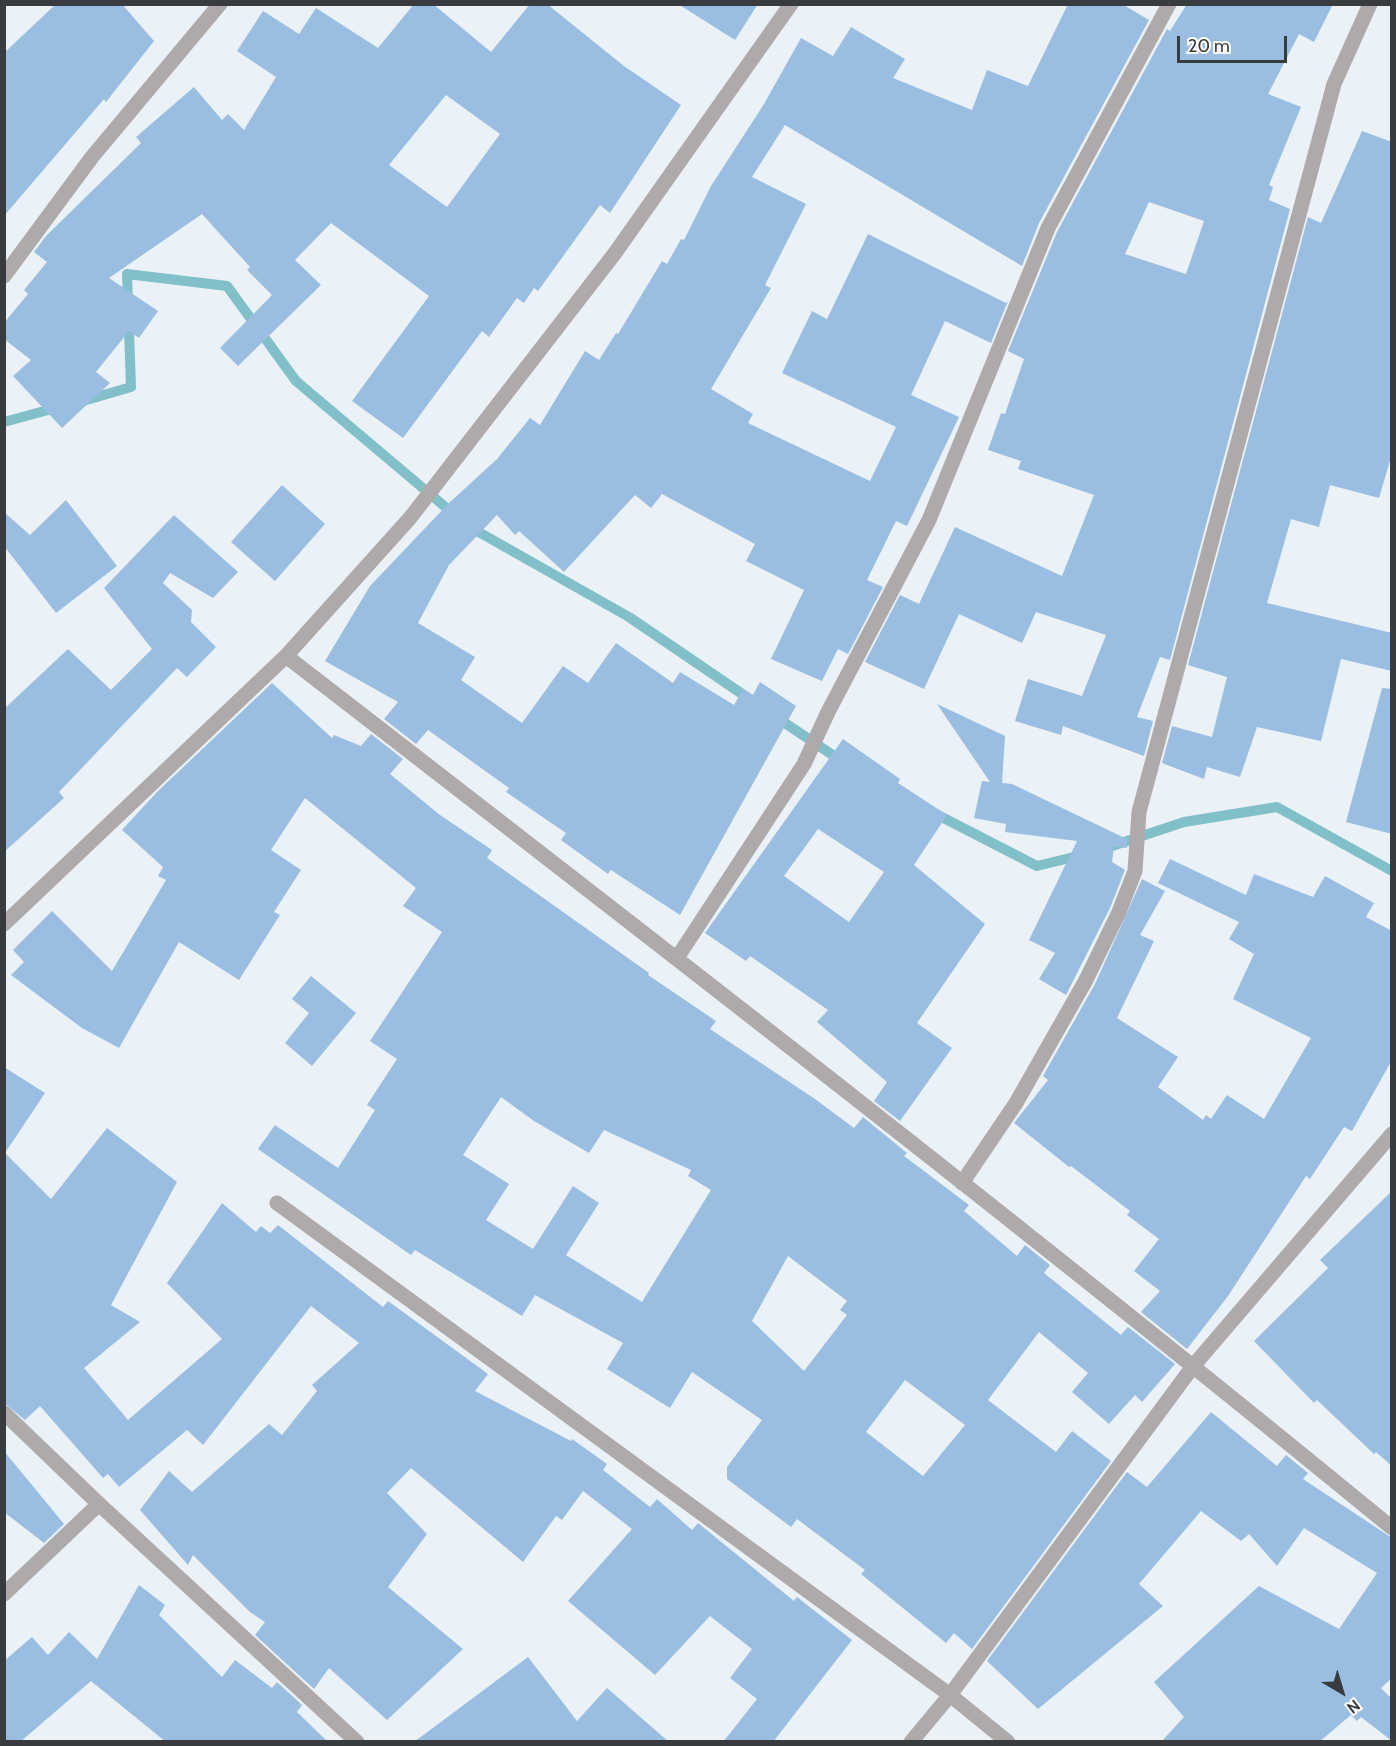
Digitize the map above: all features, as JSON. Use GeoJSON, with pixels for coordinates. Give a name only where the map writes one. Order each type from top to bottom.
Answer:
{"type":"FeatureCollection","features":[{"type":"Feature","properties":{"kind":"street"},"geometry":{"type":"LineString","coordinates":[[4,276],[92,157],[220,4]]}},
{"type":"Feature","properties":{"kind":"street"},"geometry":{"type":"LineString","coordinates":[[4,924],[286,656],[410,518],[615,252],[791,4]]}},
{"type":"Feature","properties":{"kind":"street"},"geometry":{"type":"LineString","coordinates":[[677,958],[804,764],[828,712],[929,520],[1048,228],[1169,4]]}},
{"type":"Feature","properties":{"kind":"street"},"geometry":{"type":"LineString","coordinates":[[962,1183],[1016,1102],[1086,980],[1119,912],[1135,871],[1139,812],[1334,84],[1370,4]]}},
{"type":"Feature","properties":{"kind":"street"},"geometry":{"type":"LineString","coordinates":[[286,656],[677,958],[1194,1365],[1392,1528]]}},
{"type":"Feature","properties":{"kind":"street"},"geometry":{"type":"LineString","coordinates":[[911,1742],[950,1695],[1194,1365],[1392,1134]]}},
{"type":"Feature","properties":{"kind":"street"},"geometry":{"type":"LineString","coordinates":[[277,1203],[950,1695],[1008,1742]]}},
{"type":"Feature","properties":{"kind":"street"},"geometry":{"type":"LineString","coordinates":[[4,1413],[357,1742]]}},
{"type":"Feature","properties":{"kind":"street"},"geometry":{"type":"LineString","coordinates":[[4,1594],[99,1504]]}},
{"type":"Feature","properties":{"kind":"building"},"geometry":{"type":"Polygon","coordinates":[[[56,4],[122,4],[154,41],[106,102],[104,99],[4,216],[4,53],[56,4]]]}},
{"type":"Feature","properties":{"kind":"building"},"geometry":{"type":"Polygon","coordinates":[[[414,4],[433,4],[491,52],[530,4],[547,4],[624,66],[681,105],[610,213],[600,205],[538,291],[534,288],[524,303],[517,298],[489,337],[482,331],[403,438],[352,401],[429,296],[331,223],[295,260],[321,285],[238,366],[220,348],[272,295],[247,270],[250,267],[202,214],[109,278],[158,311],[139,338],[129,331],[96,372],[110,383],[62,428],[13,376],[31,360],[4,339],[4,323],[28,294],[24,290],[47,262],[34,252],[46,236],[141,143],[136,137],[194,87],[222,120],[228,114],[244,130],[276,77],[237,51],[263,11],[299,34],[316,8],[378,48],[414,4]],[[446,95],[389,165],[447,207],[500,134],[446,95]]]}},
{"type":"Feature","properties":{"kind":"building"},"geometry":{"type":"Polygon","coordinates":[[[678,4],[758,4],[735,40],[678,4]]]}},
{"type":"Feature","properties":{"kind":"building"},"geometry":{"type":"Polygon","coordinates":[[[1068,4],[1122,4],[1149,20],[1039,223],[1022,266],[785,125],[752,177],[806,204],[765,285],[771,288],[711,389],[753,414],[748,423],[870,481],[896,427],[782,373],[812,311],[827,319],[868,234],[1006,303],[1008,301],[991,343],[945,321],[911,395],[959,417],[907,526],[896,521],[867,580],[883,587],[848,654],[838,649],[822,681],[771,659],[804,590],[746,561],[755,544],[662,494],[651,508],[635,495],[564,572],[519,531],[515,535],[497,515],[449,565],[418,623],[475,657],[461,680],[522,723],[563,666],[588,683],[616,643],[673,683],[680,672],[734,705],[743,689],[753,695],[760,682],[796,706],[680,915],[611,870],[608,874],[561,840],[566,833],[506,792],[509,788],[428,730],[416,744],[384,719],[398,702],[325,661],[370,586],[449,503],[497,459],[530,418],[540,425],[585,351],[599,360],[616,333],[618,334],[662,261],[667,264],[681,239],[684,240],[711,186],[764,104],[801,38],[833,56],[851,27],[905,59],[893,78],[972,110],[987,70],[1028,86],[1068,4]]]}},
{"type":"Feature","properties":{"kind":"building"},"geometry":{"type":"Polygon","coordinates":[[[1187,4],[1333,4],[1314,42],[1299,34],[1268,94],[1301,107],[1269,185],[1273,187],[1269,200],[1290,209],[1170,660],[1160,657],[1137,717],[1153,721],[1144,756],[1063,726],[1061,735],[1015,721],[1028,679],[1082,696],[1106,635],[1036,612],[1022,643],[959,614],[924,689],[865,662],[900,595],[919,604],[955,527],[1062,576],[1094,495],[1018,469],[1021,461],[988,450],[1001,413],[1005,414],[1024,359],[1008,351],[1057,232],[1167,29],[1170,31],[1187,4]],[[1149,202],[1125,254],[1186,274],[1204,221],[1149,202]]]}},
{"type":"Feature","properties":{"kind":"building"},"geometry":{"type":"Polygon","coordinates":[[[1362,131],[1392,142],[1392,454],[1379,498],[1330,485],[1319,527],[1291,519],[1267,603],[1392,633],[1392,671],[1341,659],[1321,741],[1257,727],[1240,777],[1207,767],[1204,779],[1162,763],[1172,726],[1212,737],[1227,677],[1188,665],[1308,217],[1321,223],[1362,131]]]}},
{"type":"Feature","properties":{"kind":"building"},"geometry":{"type":"Polygon","coordinates":[[[282,485],[325,524],[275,581],[231,542],[282,485]]]}},
{"type":"Feature","properties":{"kind":"building"},"geometry":{"type":"Polygon","coordinates":[[[66,500],[117,566],[56,613],[4,546],[4,512],[30,535],[66,500]]]}},
{"type":"Feature","properties":{"kind":"building"},"geometry":{"type":"Polygon","coordinates":[[[174,515],[238,572],[213,598],[170,573],[163,583],[192,610],[191,622],[216,647],[187,677],[177,668],[59,792],[64,798],[4,852],[4,709],[68,649],[111,690],[152,649],[104,588],[174,515]]]}},
{"type":"Feature","properties":{"kind":"building"},"geometry":{"type":"Polygon","coordinates":[[[272,683],[332,738],[334,735],[361,746],[371,734],[403,759],[390,774],[440,815],[492,850],[487,858],[649,973],[648,975],[716,1021],[710,1029],[815,1099],[854,1128],[863,1117],[907,1153],[904,1156],[969,1205],[964,1211],[1017,1256],[1025,1245],[1050,1265],[1044,1273],[1121,1335],[1128,1327],[1175,1364],[1142,1402],[1135,1395],[1109,1424],[1072,1392],[1088,1373],[1039,1332],[988,1400],[1056,1452],[1072,1431],[1111,1461],[972,1649],[954,1633],[946,1643],[861,1574],[865,1570],[797,1519],[791,1527],[727,1479],[727,1467],[762,1420],[692,1372],[670,1408],[607,1369],[623,1343],[535,1295],[522,1316],[415,1250],[411,1255],[258,1149],[275,1125],[338,1168],[375,1110],[367,1105],[397,1059],[370,1041],[442,932],[403,906],[416,888],[305,798],[271,850],[301,870],[274,912],[280,915],[239,980],[179,942],[119,1048],[82,1028],[11,975],[24,962],[13,950],[52,911],[112,971],[166,880],[158,876],[163,867],[122,830],[157,792],[272,683]],[[501,1097],[463,1155],[509,1184],[486,1220],[533,1249],[573,1186],[599,1203],[566,1255],[642,1302],[711,1190],[688,1176],[691,1170],[604,1130],[589,1153],[534,1121],[501,1097]],[[788,1256],[752,1321],[804,1371],[847,1315],[840,1310],[847,1301],[788,1256]],[[905,1380],[866,1432],[923,1476],[965,1425],[905,1380]]]}},
{"type":"Feature","properties":{"kind":"building"},"geometry":{"type":"Polygon","coordinates":[[[1382,688],[1392,689],[1392,834],[1346,822],[1382,688]]]}},
{"type":"Feature","properties":{"kind":"building"},"geometry":{"type":"Polygon","coordinates":[[[937,704],[1005,736],[1002,783],[1012,784],[1127,839],[1127,848],[1114,846],[1112,862],[1125,870],[1110,908],[1066,995],[1039,979],[1055,953],[1029,940],[1077,841],[1005,832],[1006,824],[974,818],[982,781],[990,782],[937,704]]]}},
{"type":"Feature","properties":{"kind":"building"},"geometry":{"type":"Polygon","coordinates":[[[843,739],[900,779],[898,783],[947,815],[914,865],[985,924],[917,1023],[952,1048],[900,1121],[874,1101],[887,1082],[817,1022],[828,1010],[750,956],[746,961],[705,933],[843,739]],[[818,829],[784,876],[849,922],[884,872],[818,829]]]}},
{"type":"Feature","properties":{"kind":"building"},"geometry":{"type":"Polygon","coordinates":[[[1170,859],[1246,895],[1254,874],[1313,897],[1325,876],[1374,903],[1366,917],[1392,931],[1392,1060],[1352,1131],[1344,1127],[1310,1179],[1306,1176],[1228,1296],[1187,1349],[1141,1312],[1160,1291],[1134,1271],[1159,1239],[1127,1215],[1130,1211],[1071,1166],[1069,1167],[1014,1123],[1048,1080],[1043,1076],[1095,984],[1142,879],[1165,891],[1140,935],[1154,941],[1117,1018],[1178,1057],[1158,1087],[1203,1120],[1206,1115],[1211,1119],[1227,1095],[1264,1119],[1311,1038],[1233,999],[1254,954],[1229,939],[1239,922],[1158,883],[1170,859]]]}},
{"type":"Feature","properties":{"kind":"building"},"geometry":{"type":"Polygon","coordinates":[[[311,976],[356,1013],[312,1066],[285,1043],[309,1013],[292,999],[311,976]]]}},
{"type":"Feature","properties":{"kind":"building"},"geometry":{"type":"Polygon","coordinates":[[[4,1067],[45,1093],[5,1153],[51,1199],[107,1128],[177,1182],[111,1305],[140,1322],[84,1368],[128,1420],[222,1339],[167,1283],[222,1203],[256,1232],[261,1226],[270,1233],[278,1225],[383,1307],[388,1301],[488,1374],[475,1391],[571,1441],[572,1439],[607,1464],[603,1470],[650,1507],[657,1499],[692,1530],[698,1523],[794,1601],[797,1597],[852,1640],[773,1742],[723,1742],[757,1699],[730,1678],[752,1649],[710,1616],[655,1675],[568,1601],[632,1529],[583,1491],[562,1520],[556,1516],[523,1562],[411,1468],[387,1493],[427,1534],[388,1587],[463,1649],[387,1720],[329,1668],[314,1689],[255,1635],[265,1622],[250,1612],[193,1555],[188,1565],[140,1510],[169,1471],[192,1492],[269,1424],[282,1435],[317,1391],[312,1385],[359,1343],[311,1306],[203,1445],[187,1430],[119,1487],[108,1474],[103,1478],[40,1406],[25,1420],[4,1403],[4,1067]]]}},
{"type":"Feature","properties":{"kind":"building"},"geometry":{"type":"Polygon","coordinates":[[[1392,1191],[1392,1466],[1376,1452],[1374,1454],[1317,1400],[1314,1403],[1254,1341],[1328,1268],[1320,1260],[1392,1191]]]}},
{"type":"Feature","properties":{"kind":"building"},"geometry":{"type":"Polygon","coordinates":[[[1211,1412],[1277,1466],[1286,1455],[1308,1473],[1303,1479],[1392,1538],[1392,1678],[1381,1688],[1392,1699],[1392,1741],[1361,1717],[1357,1721],[1351,1715],[1319,1742],[1161,1742],[1184,1717],[1154,1682],[1259,1586],[1339,1629],[1377,1573],[1304,1528],[1277,1566],[1249,1534],[1241,1541],[1201,1511],[1139,1584],[1163,1606],[1038,1709],[987,1661],[1127,1472],[1147,1487],[1211,1412]]]}},
{"type":"Feature","properties":{"kind":"building"},"geometry":{"type":"Polygon","coordinates":[[[4,1451],[64,1524],[44,1543],[4,1512],[4,1451]]]}},
{"type":"Feature","properties":{"kind":"building"},"geometry":{"type":"Polygon","coordinates":[[[139,1585],[165,1605],[159,1615],[222,1677],[235,1660],[272,1688],[277,1682],[302,1705],[297,1712],[328,1742],[166,1742],[91,1681],[20,1742],[4,1742],[4,1661],[32,1637],[48,1655],[69,1632],[97,1659],[139,1585]]]}},
{"type":"Feature","properties":{"kind":"building"},"geometry":{"type":"Polygon","coordinates":[[[528,1657],[577,1721],[607,1688],[669,1742],[414,1742],[528,1657]]]}},
{"type":"Feature","properties":{"kind":"waterway"},"geometry":{"type":"LineString","coordinates":[[83,401],[131,387],[127,274],[227,286],[296,381],[456,516]]}},
{"type":"Feature","properties":{"kind":"waterway"},"geometry":{"type":"LineString","coordinates":[[4,422],[59,407]]}},
{"type":"Feature","properties":{"kind":"waterway"},"geometry":{"type":"LineString","coordinates":[[468,526],[629,617],[751,700]]}},
{"type":"Feature","properties":{"kind":"waterway"},"geometry":{"type":"LineString","coordinates":[[776,717],[843,762]]}},
{"type":"Feature","properties":{"kind":"waterway"},"geometry":{"type":"LineString","coordinates":[[1100,850],[1184,822],[1277,807],[1392,871]]}},
{"type":"Feature","properties":{"kind":"waterway"},"geometry":{"type":"LineString","coordinates":[[932,812],[1037,866],[1082,855]]}}]}
